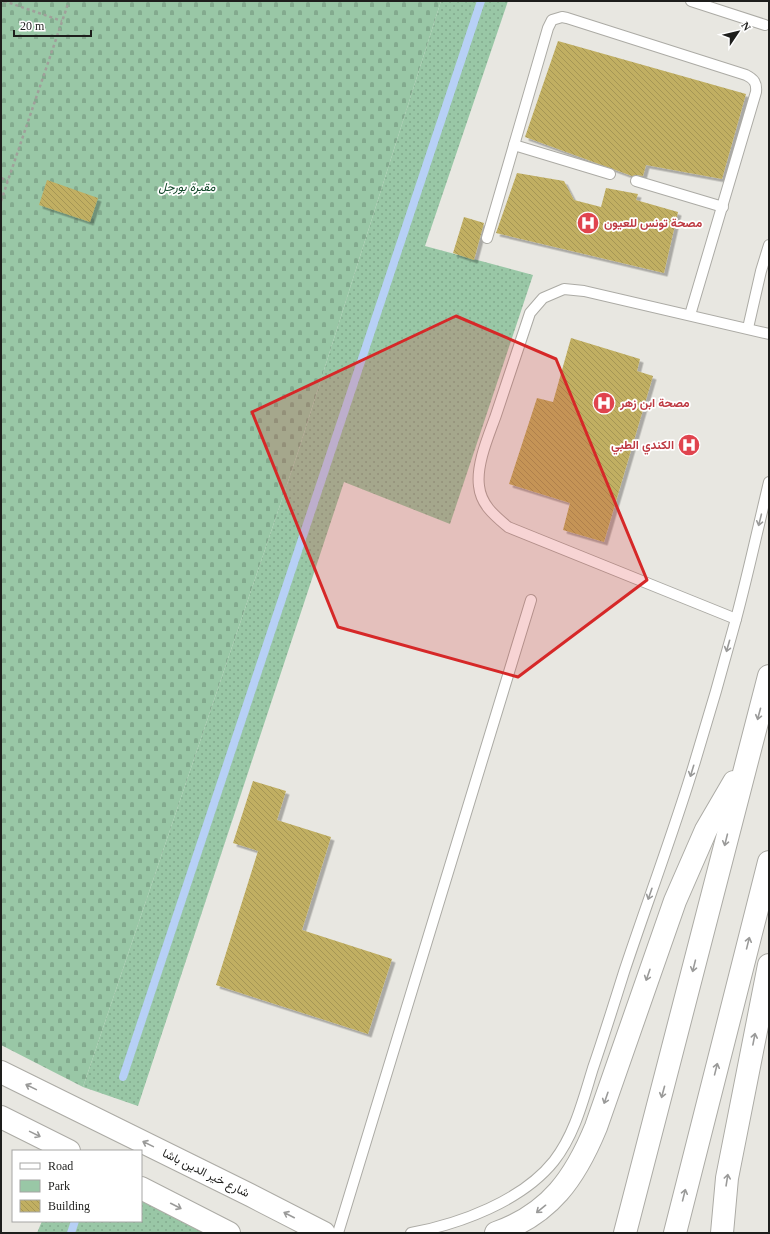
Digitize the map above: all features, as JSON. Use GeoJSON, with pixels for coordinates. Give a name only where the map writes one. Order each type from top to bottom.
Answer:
{"type":"FeatureCollection","features":[{"type":"Feature","properties":{"kind":"main road"},"geometry":{"type":"LineString","coordinates":[[625,1233],[666,1080],[769,676]]}},
{"type":"Feature","properties":{"kind":"main road"},"geometry":{"type":"LineString","coordinates":[[496,1233],[519,1224],[558,1194],[588,1145],[675,901],[706,830],[746,762]]}},
{"type":"Feature","properties":{"kind":"main road"},"geometry":{"type":"LineString","coordinates":[[675,1233],[769,862]]}},
{"type":"Feature","properties":{"kind":"main road"},"geometry":{"type":"LineString","coordinates":[[722,1233],[727,1178],[769,964]]}},
{"type":"Feature","properties":{"kind":"main road","name":"شارع خير الدين باشا"},"geometry":{"type":"LineString","coordinates":[[1,1072],[245,1192],[324,1233]]}},
{"type":"Feature","properties":{"kind":"main road"},"geometry":{"type":"LineString","coordinates":[[1,1117],[67,1150]]}},
{"type":"Feature","properties":{"kind":"main road"},"geometry":{"type":"LineString","coordinates":[[142,1189],[229,1233]]}},
{"type":"Feature","properties":{"kind":"lane"},"geometry":{"type":"LineString","coordinates":[[691,1],[765,25]]}},
{"type":"Feature","properties":{"kind":"lane"},"geometry":{"type":"LineString","coordinates":[[487,238],[549,24],[557,18],[566,18],[751,77],[756,86],[756,92],[690,315]]}},
{"type":"Feature","properties":{"kind":"lane"},"geometry":{"type":"LineString","coordinates":[[514,145],[610,174]]}},
{"type":"Feature","properties":{"kind":"lane"},"geometry":{"type":"LineString","coordinates":[[636,181],[723,206]]}},
{"type":"Feature","properties":{"kind":"lane"},"geometry":{"type":"LineString","coordinates":[[748,328],[761,270],[769,245]]}},
{"type":"Feature","properties":{"kind":"lane"},"geometry":{"type":"LineString","coordinates":[[736,619],[508,527],[492,513],[484,502],[479,486],[479,469],[530,313],[543,298],[564,289],[584,291],[769,334]]}},
{"type":"Feature","properties":{"kind":"lane"},"geometry":{"type":"LineString","coordinates":[[411,1233],[447,1224],[498,1204],[522,1190],[539,1177],[566,1143],[586,1090],[687,786],[736,619],[769,482]]}},
{"type":"Feature","properties":{"kind":"lane"},"geometry":{"type":"LineString","coordinates":[[338,1233],[531,600]]}},
{"type":"Feature","properties":{"kind":"path"},"geometry":{"type":"LineString","coordinates":[[4,1],[62,21]]}},
{"type":"Feature","properties":{"kind":"path"},"geometry":{"type":"LineString","coordinates":[[1,201],[69,1]]}},
{"type":"Feature","properties":{"kind":"path"},"geometry":{"type":"LineString","coordinates":[[1,178],[8,181]]}},
{"type":"Feature","properties":{"kind":"highlighted area"},"geometry":{"type":"Polygon","coordinates":[[[456,316],[556,359],[647,580],[518,677],[338,627],[252,412],[456,316]]]}},
{"type":"Feature","properties":{"kind":"green space","name":"مقبرة بورجل"},"geometry":{"type":"Polygon","coordinates":[[[1,1],[441,1],[298,452],[83,1087],[1,1045],[1,1]]]}},
{"type":"Feature","properties":{"kind":"green space"},"geometry":{"type":"Polygon","coordinates":[[[441,1],[508,1],[425,246],[533,275],[450,524],[344,482],[138,1106],[83,1087],[298,452],[441,1]]]}},
{"type":"Feature","properties":{"kind":"green space"},"geometry":{"type":"Polygon","coordinates":[[[142,1202],[204,1233],[37,1233],[42,1222],[142,1222],[142,1202]]]}},
{"type":"Feature","properties":{"kind":"building"},"geometry":{"type":"Polygon","coordinates":[[[558,41],[746,94],[722,179],[646,165],[643,176],[632,176],[525,137],[558,41]]]}},
{"type":"Feature","properties":{"kind":"building","name":"مصحة تونس للعيون"},"geometry":{"type":"Polygon","coordinates":[[[517,173],[564,181],[574,200],[601,207],[606,188],[638,194],[636,200],[678,212],[664,273],[496,233],[517,173]]]}},
{"type":"Feature","properties":{"kind":"building"},"geometry":{"type":"Polygon","coordinates":[[[47,180],[98,198],[90,222],[39,205],[47,180]]]}},
{"type":"Feature","properties":{"kind":"building"},"geometry":{"type":"Polygon","coordinates":[[[464,217],[484,223],[474,260],[453,253],[464,217]]]}},
{"type":"Feature","properties":{"kind":"building"},"geometry":{"type":"Polygon","coordinates":[[[571,338],[640,359],[637,371],[653,376],[604,542],[563,530],[570,503],[509,484],[537,398],[553,402],[571,338]]]}},
{"type":"Feature","properties":{"kind":"building"},"geometry":{"type":"Polygon","coordinates":[[[253,781],[286,791],[277,820],[331,837],[302,930],[392,959],[368,1034],[216,985],[258,851],[233,843],[253,781]]]}},
{"type":"Feature","properties":{"kind":"waterway"},"geometry":{"type":"LineString","coordinates":[[123,1077],[481,1]]}},
{"type":"Feature","properties":{"kind":"waterway"},"geometry":{"type":"LineString","coordinates":[[71,1233],[75,1222]]}},
{"type":"Feature","properties":{"kind":"place","name":"مصحة تونس للعيون"},"geometry":{"type":"Point","coordinates":[588,223]}},
{"type":"Feature","properties":{"kind":"place","name":"مصحة ابن زهر"},"geometry":{"type":"Point","coordinates":[604,403]}},
{"type":"Feature","properties":{"kind":"place","name":"الكندي الطبي"},"geometry":{"type":"Point","coordinates":[689,445]}}]}
